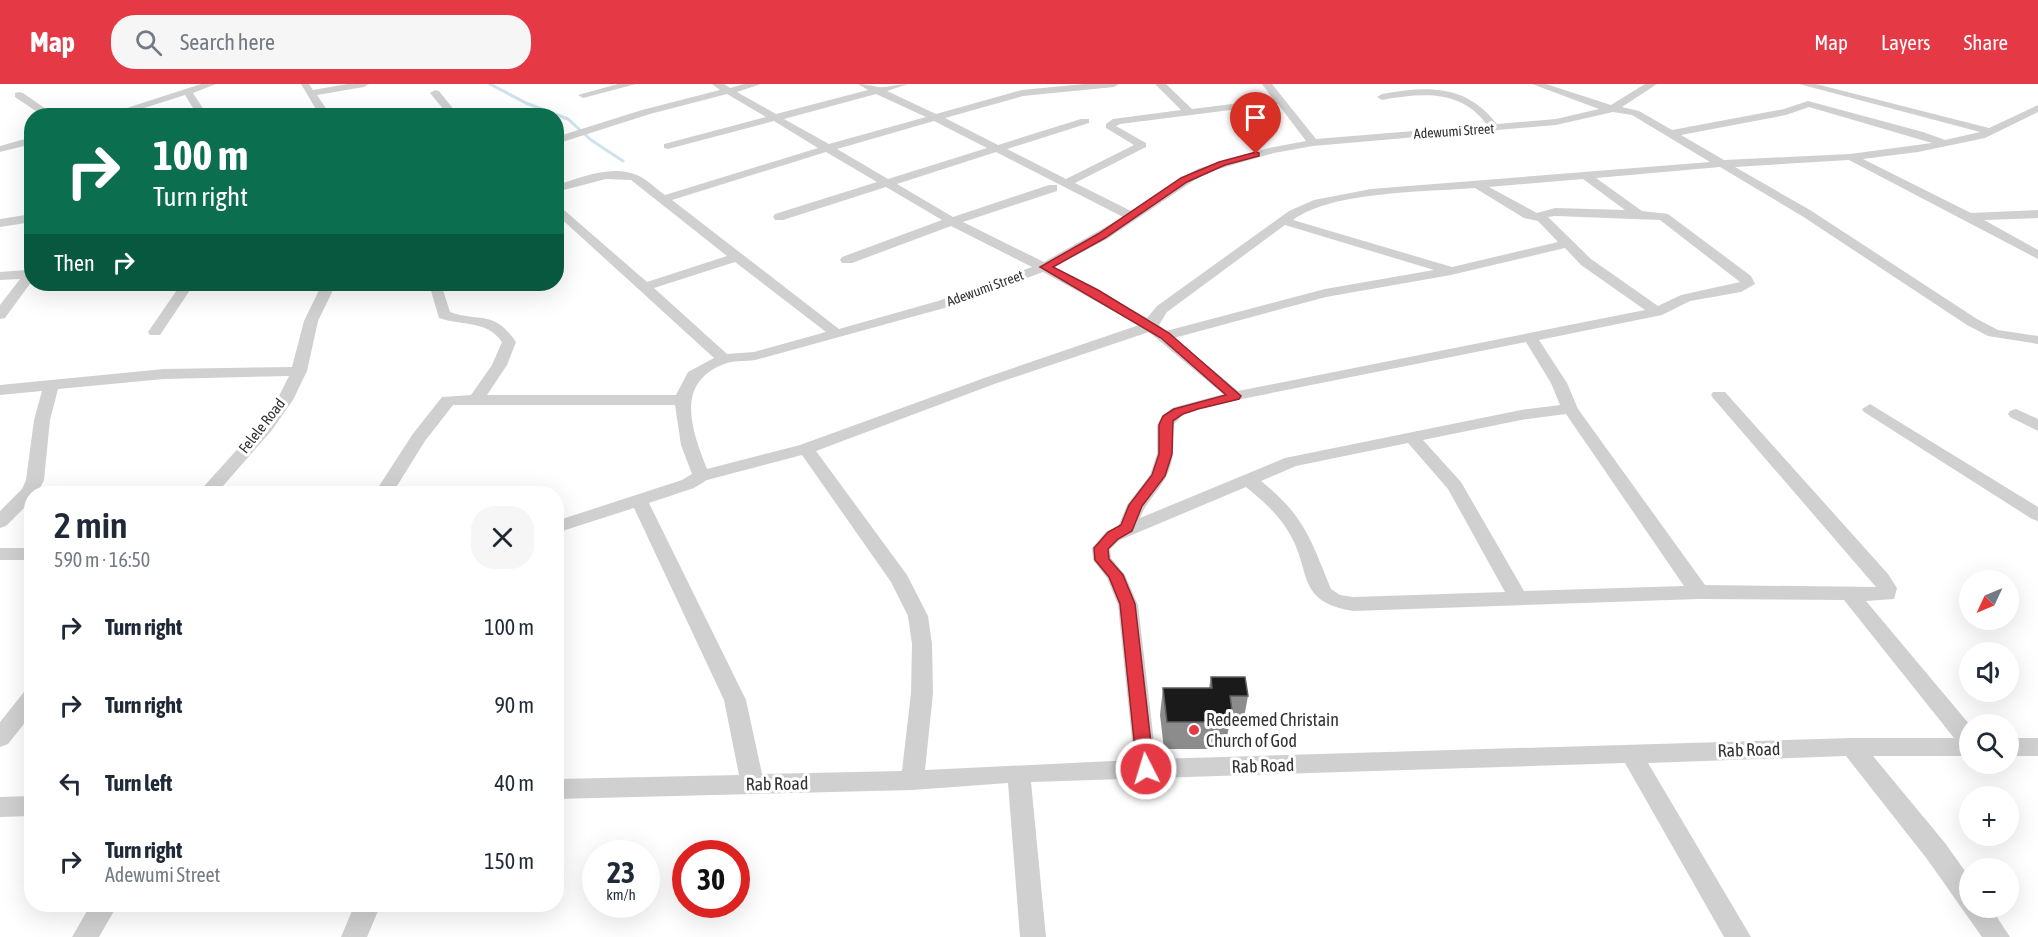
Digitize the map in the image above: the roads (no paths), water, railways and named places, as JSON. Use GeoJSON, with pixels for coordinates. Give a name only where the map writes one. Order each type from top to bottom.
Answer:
{"type":"FeatureCollection","features":[{"type":"Feature","properties":{"kind":"street"},"geometry":{"type":"LineString","coordinates":[[127,108],[163,94],[211,84]]}},
{"type":"Feature","properties":{"kind":"street"},"geometry":{"type":"LineString","coordinates":[[304,84],[321,108]]}},
{"type":"Feature","properties":{"kind":"street"},"geometry":{"type":"LineString","coordinates":[[311,93],[364,84]]}},
{"type":"Feature","properties":{"kind":"street"},"geometry":{"type":"LineString","coordinates":[[583,95],[631,84]]}},
{"type":"Feature","properties":{"kind":"street"},"geometry":{"type":"LineString","coordinates":[[717,84],[952,221],[1045,267],[1151,326],[1235,396]]}},
{"type":"Feature","properties":{"kind":"street"},"geometry":{"type":"LineString","coordinates":[[564,139],[646,112],[756,84]]}},
{"type":"Feature","properties":{"kind":"street"},"geometry":{"type":"LineString","coordinates":[[863,84],[996,148],[1059,186],[1131,216]]}},
{"type":"Feature","properties":{"kind":"street"},"geometry":{"type":"LineString","coordinates":[[668,146],[903,84]]}},
{"type":"Feature","properties":{"kind":"street"},"geometry":{"type":"LineString","coordinates":[[664,200],[828,148],[1022,93],[1049,88],[1114,84]]}},
{"type":"Feature","properties":{"kind":"street"},"geometry":{"type":"LineString","coordinates":[[1160,84],[1190,113]]}},
{"type":"Feature","properties":{"kind":"street"},"geometry":{"type":"LineString","coordinates":[[1267,84],[1313,143]]}},
{"type":"Feature","properties":{"kind":"street"},"geometry":{"type":"LineString","coordinates":[[1537,84],[1612,109],[1635,113],[1905,276],[1972,322],[2009,337],[2038,340]]}},
{"type":"Feature","properties":{"kind":"street","name":"Adewumi Street"},"geometry":{"type":"LineString","coordinates":[[682,400],[693,375],[724,358],[754,356],[944,304],[1045,267],[1078,250],[1201,171],[1263,153],[1313,143],[1556,122],[1612,109],[1652,84]]}},
{"type":"Feature","properties":{"kind":"street"},"geometry":{"type":"LineString","coordinates":[[1804,84],[1822,85],[1992,132]]}},
{"type":"Feature","properties":{"kind":"street"},"geometry":{"type":"LineString","coordinates":[[1382,97],[1422,90],[1441,92],[1478,107],[1495,128]]}},
{"type":"Feature","properties":{"kind":"street"},"geometry":{"type":"LineString","coordinates":[[186,91],[199,108]]}},
{"type":"Feature","properties":{"kind":"street"},"geometry":{"type":"LineString","coordinates":[[435,93],[447,108]]}},
{"type":"Feature","properties":{"kind":"street"},"geometry":{"type":"LineString","coordinates":[[19,95],[39,108]]}},
{"type":"Feature","properties":{"kind":"street"},"geometry":{"type":"LineString","coordinates":[[847,260],[952,221],[1059,186],[1142,145],[1110,126],[1117,121],[1280,101]]}},
{"type":"Feature","properties":{"kind":"street"},"geometry":{"type":"LineString","coordinates":[[1670,134],[1786,112],[1808,104],[1919,134],[1945,144]]}},
{"type":"Feature","properties":{"kind":"street"},"geometry":{"type":"LineString","coordinates":[[1151,326],[1162,309],[1293,214],[1318,203],[1346,196],[1721,164],[1850,157],[1918,149],[1992,132],[2038,108]]}},
{"type":"Feature","properties":{"kind":"street"},"geometry":{"type":"LineString","coordinates":[[779,217],[1085,121]]}},
{"type":"Feature","properties":{"kind":"street"},"geometry":{"type":"LineString","coordinates":[[0,149],[24,142]]}},
{"type":"Feature","properties":{"kind":"street"},"geometry":{"type":"LineString","coordinates":[[1850,157],[1969,217],[2038,255]]}},
{"type":"Feature","properties":{"kind":"street"},"geometry":{"type":"LineString","coordinates":[[564,187],[625,173],[635,178],[836,333]]}},
{"type":"Feature","properties":{"kind":"street"},"geometry":{"type":"LineString","coordinates":[[1587,176],[1639,214]]}},
{"type":"Feature","properties":{"kind":"street"},"geometry":{"type":"LineString","coordinates":[[1478,184],[1528,214],[1542,218],[1586,262],[1657,312]]}},
{"type":"Feature","properties":{"kind":"street"},"geometry":{"type":"LineString","coordinates":[[1127,528],[1136,505],[1158,476],[1165,454],[1165,425],[1168,419],[1178,411],[1235,396],[1657,312],[1686,298],[1736,289],[1748,284],[1746,279],[1674,222],[1664,217],[1639,214],[1554,212],[1543,214],[1542,218]]}},
{"type":"Feature","properties":{"kind":"street"},"geometry":{"type":"LineString","coordinates":[[564,213],[724,358]]}},
{"type":"Feature","properties":{"kind":"street"},"geometry":{"type":"LineString","coordinates":[[1969,217],[2038,214]]}},
{"type":"Feature","properties":{"kind":"street"},"geometry":{"type":"LineString","coordinates":[[0,222],[24,219]]}},
{"type":"Feature","properties":{"kind":"street"},"geometry":{"type":"LineString","coordinates":[[1284,221],[1451,271]]}},
{"type":"Feature","properties":{"kind":"street"},"geometry":{"type":"LineString","coordinates":[[564,225],[575,222]]}},
{"type":"Feature","properties":{"kind":"street"},"geometry":{"type":"LineString","coordinates":[[1165,336],[1325,293],[1451,271],[1569,243]]}},
{"type":"Feature","properties":{"kind":"street"},"geometry":{"type":"LineString","coordinates":[[644,287],[739,256]]}},
{"type":"Feature","properties":{"kind":"street"},"geometry":{"type":"LineString","coordinates":[[0,276],[24,273]]}},
{"type":"Feature","properties":{"kind":"street"},"geometry":{"type":"LineString","coordinates":[[1,309],[24,279]]}},
{"type":"Feature","properties":{"kind":"street"},"geometry":{"type":"LineString","coordinates":[[155,332],[183,291]]}},
{"type":"Feature","properties":{"kind":"street","name":"Felele Road"},"geometry":{"type":"LineString","coordinates":[[213,486],[275,415],[299,371],[311,321],[326,291]]}},
{"type":"Feature","properties":{"kind":"street"},"geometry":{"type":"LineString","coordinates":[[437,291],[444,315],[451,318],[485,320],[496,326],[509,342],[495,373],[476,400]]}},
{"type":"Feature","properties":{"kind":"street"},"geometry":{"type":"LineString","coordinates":[[564,524],[688,484],[701,476],[806,449],[992,380],[1151,326]]}},
{"type":"Feature","properties":{"kind":"street"},"geometry":{"type":"LineString","coordinates":[[1531,338],[1559,383],[1570,409],[1699,592]]}},
{"type":"Feature","properties":{"kind":"street"},"geometry":{"type":"LineString","coordinates":[[0,390],[164,374],[299,371]]}},
{"type":"Feature","properties":{"kind":"street"},"geometry":{"type":"LineString","coordinates":[[32,486],[35,480],[42,420],[51,385]]}},
{"type":"Feature","properties":{"kind":"street"},"geometry":{"type":"LineString","coordinates":[[1247,479],[1276,503],[1298,531],[1323,593],[1335,601],[1353,604],[1699,592],[1887,594],[1887,588],[1719,395]]}},
{"type":"Feature","properties":{"kind":"street"},"geometry":{"type":"LineString","coordinates":[[388,486],[418,439],[448,400],[682,400],[689,445],[701,470],[701,476]]}},
{"type":"Feature","properties":{"kind":"street"},"geometry":{"type":"LineString","coordinates":[[1146,769],[1128,604],[1115,575],[1102,560],[1101,548],[1113,536],[1127,528],[1291,462],[1521,415],[1570,409]]}},
{"type":"Feature","properties":{"kind":"street"},"geometry":{"type":"LineString","coordinates":[[1870,409],[2038,515]]}},
{"type":"Feature","properties":{"kind":"street"},"geometry":{"type":"LineString","coordinates":[[2016,414],[2038,426]]}},
{"type":"Feature","properties":{"kind":"street"},"geometry":{"type":"LineString","coordinates":[[1413,438],[1455,486],[1518,597]]}},
{"type":"Feature","properties":{"kind":"street"},"geometry":{"type":"LineString","coordinates":[[806,449],[900,580],[918,616],[922,644],[922,693],[912,780]]}},
{"type":"Feature","properties":{"kind":"street"},"geometry":{"type":"LineString","coordinates":[[0,522],[24,497]]}},
{"type":"Feature","properties":{"kind":"street"},"geometry":{"type":"LineString","coordinates":[[639,500],[735,700],[752,784]]}},
{"type":"Feature","properties":{"kind":"street"},"geometry":{"type":"LineString","coordinates":[[0,554],[24,554]]}},
{"type":"Feature","properties":{"kind":"street"},"geometry":{"type":"LineString","coordinates":[[1848,592],[1959,728]]}},
{"type":"Feature","properties":{"kind":"street"},"geometry":{"type":"LineString","coordinates":[[0,738],[24,708]]}},
{"type":"Feature","properties":{"kind":"street"},"geometry":{"type":"LineString","coordinates":[[1852,747],[1936,851],[1959,883]]}},
{"type":"Feature","properties":{"kind":"street","name":"Rab Road"},"geometry":{"type":"LineString","coordinates":[[564,789],[912,780],[1019,773],[1852,747],[1959,747]]}},
{"type":"Feature","properties":{"kind":"street"},"geometry":{"type":"LineString","coordinates":[[2019,747],[2038,747]]}},
{"type":"Feature","properties":{"kind":"street"},"geometry":{"type":"LineString","coordinates":[[1631,754],[1738,937]]}},
{"type":"Feature","properties":{"kind":"street"},"geometry":{"type":"LineString","coordinates":[[1019,773],[1033,937]]}},
{"type":"Feature","properties":{"kind":"street"},"geometry":{"type":"LineString","coordinates":[[0,807],[24,806]]}},
{"type":"Feature","properties":{"kind":"street"},"geometry":{"type":"LineString","coordinates":[[85,937],[100,912]]}},
{"type":"Feature","properties":{"kind":"street"},"geometry":{"type":"LineString","coordinates":[[354,937],[365,912]]}},
{"type":"Feature","properties":{"kind":"street"},"geometry":{"type":"LineString","coordinates":[[1983,918],[1997,937]]}},
{"type":"Feature","properties":{"kind":"waterway"},"geometry":{"type":"LineString","coordinates":[[490,84],[539,108]]}},
{"type":"Feature","properties":{"kind":"waterway"},"geometry":{"type":"LineString","coordinates":[[564,117],[591,140],[623,161]]}},
{"type":"Feature","properties":{"kind":"place","name":"Redeemed Christain Church of God"},"geometry":{"type":"Point","coordinates":[1194,730]}}]}
